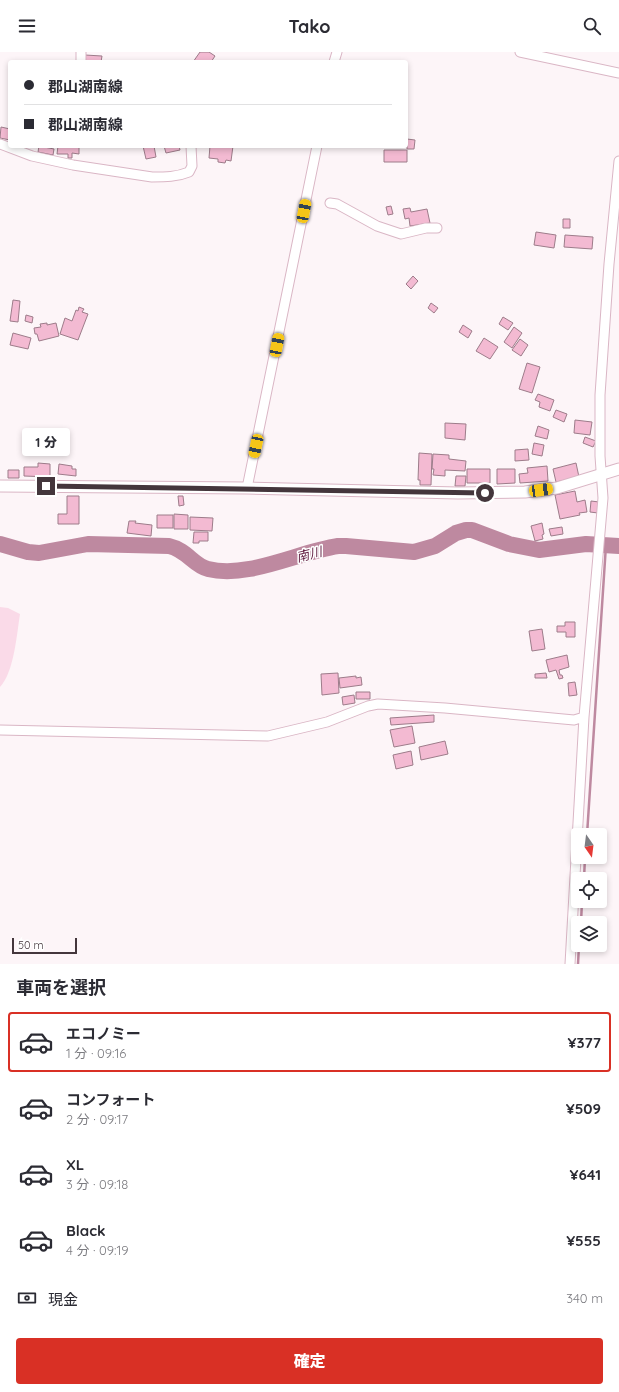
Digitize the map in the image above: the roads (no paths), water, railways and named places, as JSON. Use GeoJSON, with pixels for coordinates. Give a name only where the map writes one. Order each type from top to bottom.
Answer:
{"type":"FeatureCollection","features":[{"type":"Feature","properties":{"kind":"main road"},"geometry":{"type":"LineString","coordinates":[[0,486],[247,488],[458,493],[525,492],[557,488],[619,469]]}},
{"type":"Feature","properties":{"kind":"street"},"geometry":{"type":"LineString","coordinates":[[520,52],[619,73]]}},
{"type":"Feature","properties":{"kind":"street"},"geometry":{"type":"LineString","coordinates":[[11,148],[32,156],[73,165],[152,177],[180,176],[189,172],[192,166],[191,148]]}},
{"type":"Feature","properties":{"kind":"street"},"geometry":{"type":"LineString","coordinates":[[247,488],[317,148]]}},
{"type":"Feature","properties":{"kind":"street"},"geometry":{"type":"LineString","coordinates":[[570,964],[584,717],[603,498],[600,476],[600,395],[609,264],[619,161]]}},
{"type":"Feature","properties":{"kind":"street"},"geometry":{"type":"LineString","coordinates":[[330,203],[337,204],[377,226],[401,234],[426,228],[437,228]]}},
{"type":"Feature","properties":{"kind":"street"},"geometry":{"type":"LineString","coordinates":[[0,730],[268,736],[328,722],[368,706],[378,704],[574,720],[584,717]]}},
{"type":"Feature","properties":{"kind":"waterway","name":"南川"},"geometry":{"type":"LineString","coordinates":[[0,544],[28,552],[39,553],[88,544],[169,546],[181,551],[203,567],[223,571],[256,568],[338,546],[414,552],[435,546],[456,533],[466,530],[472,530],[509,544],[539,550],[586,544],[619,546]]}},
{"type":"Feature","properties":{"kind":"waterway"},"geometry":{"type":"LineString","coordinates":[[587,828],[606,545]]}},
{"type":"Feature","properties":{"kind":"waterway"},"geometry":{"type":"LineString","coordinates":[[584,872],[585,864]]}},
{"type":"Feature","properties":{"kind":"waterway"},"geometry":{"type":"LineString","coordinates":[[581,916],[582,908]]}},
{"type":"Feature","properties":{"kind":"waterway"},"geometry":{"type":"LineString","coordinates":[[578,964],[579,952]]}}]}
